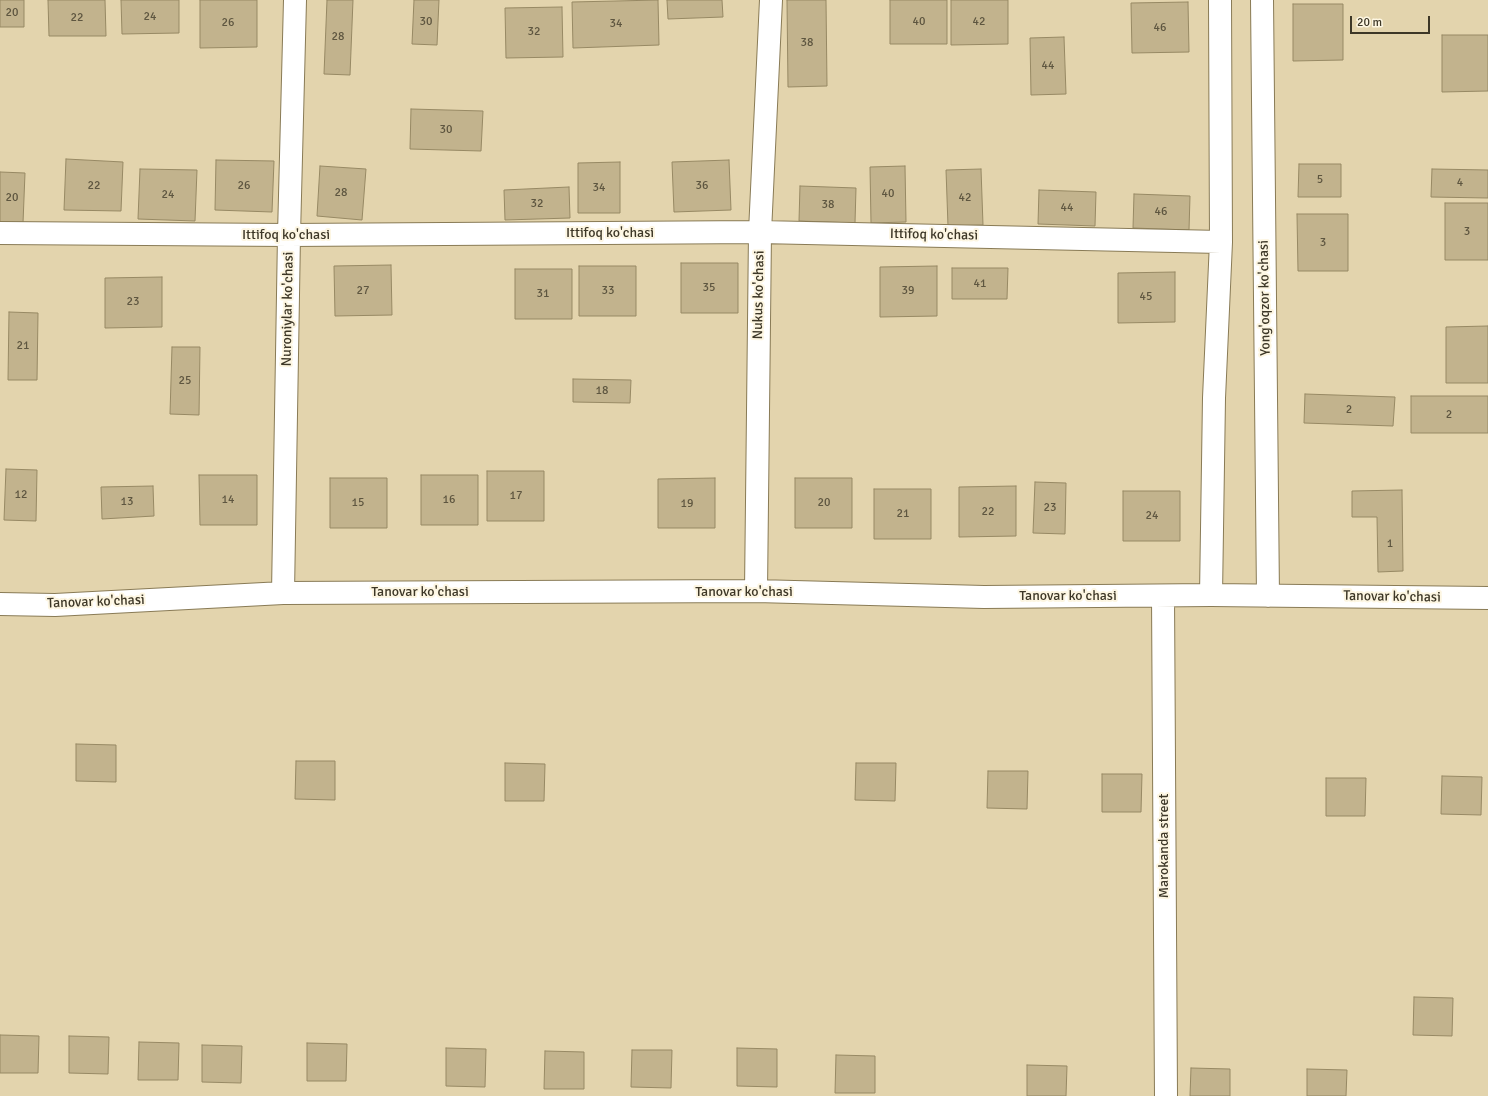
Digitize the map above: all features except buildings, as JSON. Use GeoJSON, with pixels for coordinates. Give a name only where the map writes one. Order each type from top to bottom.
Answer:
{"type":"FeatureCollection","features":[{"type":"Feature","properties":{"kind":"street","name":"Nuroniylar ko'chasi"},"geometry":{"type":"LineString","coordinates":[[283,593],[289,236],[295,0]]}},
{"type":"Feature","properties":{"kind":"street","name":"Nukus ko'chasi"},"geometry":{"type":"LineString","coordinates":[[756,591],[760,232],[771,0]]}},
{"type":"Feature","properties":{"kind":"street"},"geometry":{"type":"LineString","coordinates":[[1211,595],[1214,398],[1221,242],[1220,0]]}},
{"type":"Feature","properties":{"kind":"street","name":"Yong'oqzor ko'chasi"},"geometry":{"type":"LineString","coordinates":[[1262,0],[1268,596]]}},
{"type":"Feature","properties":{"kind":"street","name":"Ittifoq ko'chasi"},"geometry":{"type":"LineString","coordinates":[[0,233],[289,236],[760,232],[1221,242]]}},
{"type":"Feature","properties":{"kind":"street","name":"Tanovar ko'chasi"},"geometry":{"type":"LineString","coordinates":[[0,604],[55,605],[283,593],[756,591],[984,597],[1211,595],[1488,598]]}},
{"type":"Feature","properties":{"kind":"street","name":"Marokanda street"},"geometry":{"type":"LineString","coordinates":[[1163,596],[1166,1096]]}}]}
